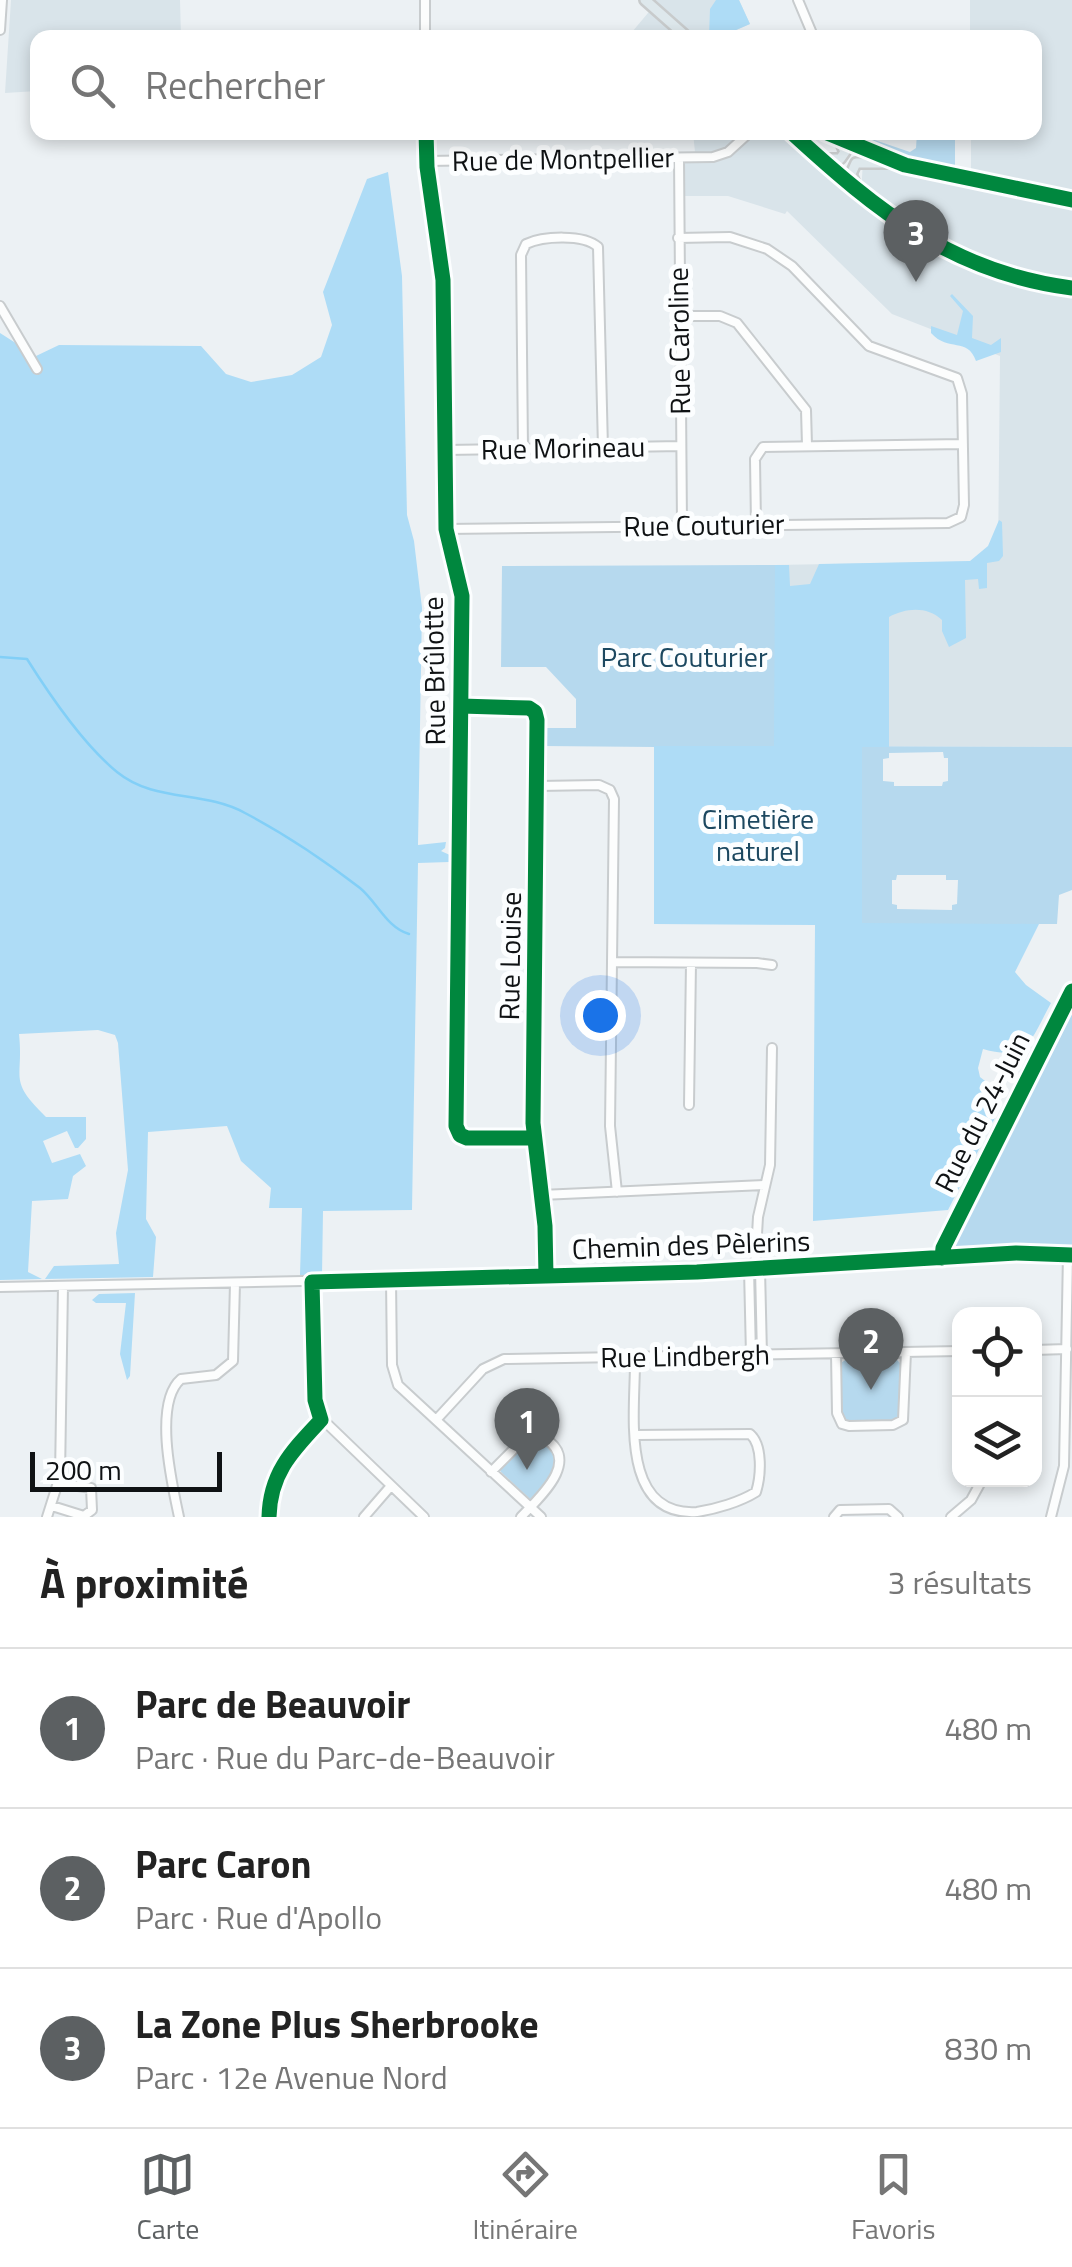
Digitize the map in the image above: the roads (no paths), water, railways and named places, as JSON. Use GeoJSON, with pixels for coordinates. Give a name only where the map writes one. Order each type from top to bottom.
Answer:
{"type":"FeatureCollection","features":[{"type":"Feature","properties":{"kind":"main road"},"geometry":{"type":"LineString","coordinates":[[645,0],[679,30]]}},
{"type":"Feature","properties":{"kind":"main road"},"geometry":{"type":"LineString","coordinates":[[800,140],[905,228],[959,258],[1011,276],[1072,288]]}},
{"type":"Feature","properties":{"kind":"main road"},"geometry":{"type":"LineString","coordinates":[[819,158],[840,159],[845,152],[840,140]]}},
{"type":"Feature","properties":{"kind":"main road"},"geometry":{"type":"LineString","coordinates":[[840,140],[905,166]]}},
{"type":"Feature","properties":{"kind":"main road"},"geometry":{"type":"LineString","coordinates":[[861,194],[851,170],[856,163],[867,161],[1072,200]]}},
{"type":"Feature","properties":{"kind":"street"},"geometry":{"type":"LineString","coordinates":[[0,30],[2,0]]}},
{"type":"Feature","properties":{"kind":"street"},"geometry":{"type":"LineString","coordinates":[[425,0],[425,30]]}},
{"type":"Feature","properties":{"kind":"street"},"geometry":{"type":"LineString","coordinates":[[798,0],[811,30]]}},
{"type":"Feature","properties":{"kind":"street","name":"Rue Brûlotte"},"geometry":{"type":"LineString","coordinates":[[426,140],[443,280],[446,528],[462,596],[457,1131],[468,1138],[534,1138]]}},
{"type":"Feature","properties":{"kind":"street","name":"Rue de Montpellier"},"geometry":{"type":"LineString","coordinates":[[427,161],[678,158],[724,154],[741,140]]}},
{"type":"Feature","properties":{"kind":"street"},"geometry":{"type":"LineString","coordinates":[[852,140],[854,146]]}},
{"type":"Feature","properties":{"kind":"street","name":"Rue Caroline"},"geometry":{"type":"LineString","coordinates":[[678,158],[682,525]]}},
{"type":"Feature","properties":{"kind":"street"},"geometry":{"type":"LineString","coordinates":[[678,238],[730,237],[768,249],[792,266],[869,346],[957,378],[962,394],[963,444],[771,446],[756,454],[756,524]]}},
{"type":"Feature","properties":{"kind":"street"},"geometry":{"type":"LineString","coordinates":[[523,449],[522,255],[526,244],[538,240],[588,240],[598,247],[603,448]]}},
{"type":"Feature","properties":{"kind":"street"},"geometry":{"type":"LineString","coordinates":[[0,306],[37,369]]}},
{"type":"Feature","properties":{"kind":"street"},"geometry":{"type":"LineString","coordinates":[[679,316],[726,317],[737,323],[806,410],[808,445]]}},
{"type":"Feature","properties":{"kind":"street","name":"Rue Couturier"},"geometry":{"type":"LineString","coordinates":[[446,528],[948,523],[961,517],[964,505],[963,444]]}},
{"type":"Feature","properties":{"kind":"street","name":"Rue Morineau"},"geometry":{"type":"LineString","coordinates":[[446,450],[681,446]]}},
{"type":"Feature","properties":{"kind":"street","name":"Rue Louise"},"geometry":{"type":"LineString","coordinates":[[461,706],[523,708],[535,712],[538,786],[534,1138],[542,1195],[546,1276]]}},
{"type":"Feature","properties":{"kind":"street"},"geometry":{"type":"LineString","coordinates":[[538,786],[599,785],[613,794],[610,1126],[616,1192]]}},
{"type":"Feature","properties":{"kind":"street"},"geometry":{"type":"LineString","coordinates":[[612,962],[772,966]]}},
{"type":"Feature","properties":{"kind":"street"},"geometry":{"type":"LineString","coordinates":[[689,1105],[691,963]]}},
{"type":"Feature","properties":{"kind":"street","name":"Rue du 24-Juin"},"geometry":{"type":"LineString","coordinates":[[942,1258],[942,1248],[1072,991]]}},
{"type":"Feature","properties":{"kind":"street"},"geometry":{"type":"LineString","coordinates":[[751,1355],[756,1225],[770,1154],[772,1048]]}},
{"type":"Feature","properties":{"kind":"street"},"geometry":{"type":"LineString","coordinates":[[542,1195],[766,1185]]}},
{"type":"Feature","properties":{"kind":"street","name":"Chemin des Pèlerins"},"geometry":{"type":"LineString","coordinates":[[0,1287],[546,1276],[754,1269],[1016,1253],[1070,1255]]}},
{"type":"Feature","properties":{"kind":"street"},"geometry":{"type":"LineString","coordinates":[[1051,1517],[1064,1466],[1070,1255]]}},
{"type":"Feature","properties":{"kind":"street"},"geometry":{"type":"LineString","coordinates":[[754,1269],[762,1355]]}},
{"type":"Feature","properties":{"kind":"street"},"geometry":{"type":"LineString","coordinates":[[391,1280],[393,1373],[398,1385],[541,1517]]}},
{"type":"Feature","properties":{"kind":"street"},"geometry":{"type":"LineString","coordinates":[[312,1282],[315,1400],[321,1420],[424,1517]]}},
{"type":"Feature","properties":{"kind":"street"},"geometry":{"type":"LineString","coordinates":[[178,1517],[168,1464],[168,1398],[181,1380],[216,1374],[233,1360],[236,1283]]}},
{"type":"Feature","properties":{"kind":"street"},"geometry":{"type":"LineString","coordinates":[[47,1517],[59,1483],[63,1286]]}},
{"type":"Feature","properties":{"kind":"street"},"geometry":{"type":"LineString","coordinates":[[1042,1350],[1067,1348]]}},
{"type":"Feature","properties":{"kind":"street","name":"Rue Lindbergh"},"geometry":{"type":"LineString","coordinates":[[436,1420],[483,1369],[498,1360],[952,1351]]}},
{"type":"Feature","properties":{"kind":"street"},"geometry":{"type":"LineString","coordinates":[[836,1354],[836,1413],[842,1424],[893,1426],[903,1420],[906,1352]]}},
{"type":"Feature","properties":{"kind":"street"},"geometry":{"type":"LineString","coordinates":[[635,1357],[636,1435],[637,1468],[642,1486],[653,1501],[668,1511],[688,1514],[752,1496],[758,1488],[757,1440],[750,1434],[636,1435]]}},
{"type":"Feature","properties":{"kind":"street"},"geometry":{"type":"LineString","coordinates":[[270,1517],[270,1494],[279,1468],[321,1420]]}},
{"type":"Feature","properties":{"kind":"street"},"geometry":{"type":"LineString","coordinates":[[492,1472],[524,1440],[538,1436],[550,1440],[558,1452],[558,1471],[522,1517]]}},
{"type":"Feature","properties":{"kind":"street"},"geometry":{"type":"LineString","coordinates":[[52,1506],[84,1516],[92,1510],[91,1488],[59,1483]]}},
{"type":"Feature","properties":{"kind":"street"},"geometry":{"type":"LineString","coordinates":[[364,1517],[390,1487]]}},
{"type":"Feature","properties":{"kind":"street"},"geometry":{"type":"LineString","coordinates":[[951,1517],[971,1500],[978,1487]]}},
{"type":"Feature","properties":{"kind":"street"},"geometry":{"type":"LineString","coordinates":[[834,1517],[840,1510],[885,1509],[898,1517]]}},
{"type":"Feature","properties":{"kind":"waterway"},"geometry":{"type":"LineString","coordinates":[[0,657],[27,659],[80,734],[117,772],[147,788],[213,801],[260,821],[347,878],[394,926],[409,934]]}},
{"type":"Feature","properties":{"kind":"place","name":"La Zone Plus Sherbrooke"},"geometry":{"type":"Point","coordinates":[916,282]}},
{"type":"Feature","properties":{"kind":"place","name":"Parc Caron"},"geometry":{"type":"Point","coordinates":[871,1390]}},
{"type":"Feature","properties":{"kind":"place","name":"Parc de Beauvoir"},"geometry":{"type":"Point","coordinates":[527,1470]}},
{"type":"Feature","properties":{"kind":"park label","name":"Parc Couturier"},"geometry":{"type":"Point","coordinates":[684,657]}},
{"type":"Feature","properties":{"kind":"park label","name":"Cimetière naturel"},"geometry":{"type":"Point","coordinates":[758,835]}}]}
